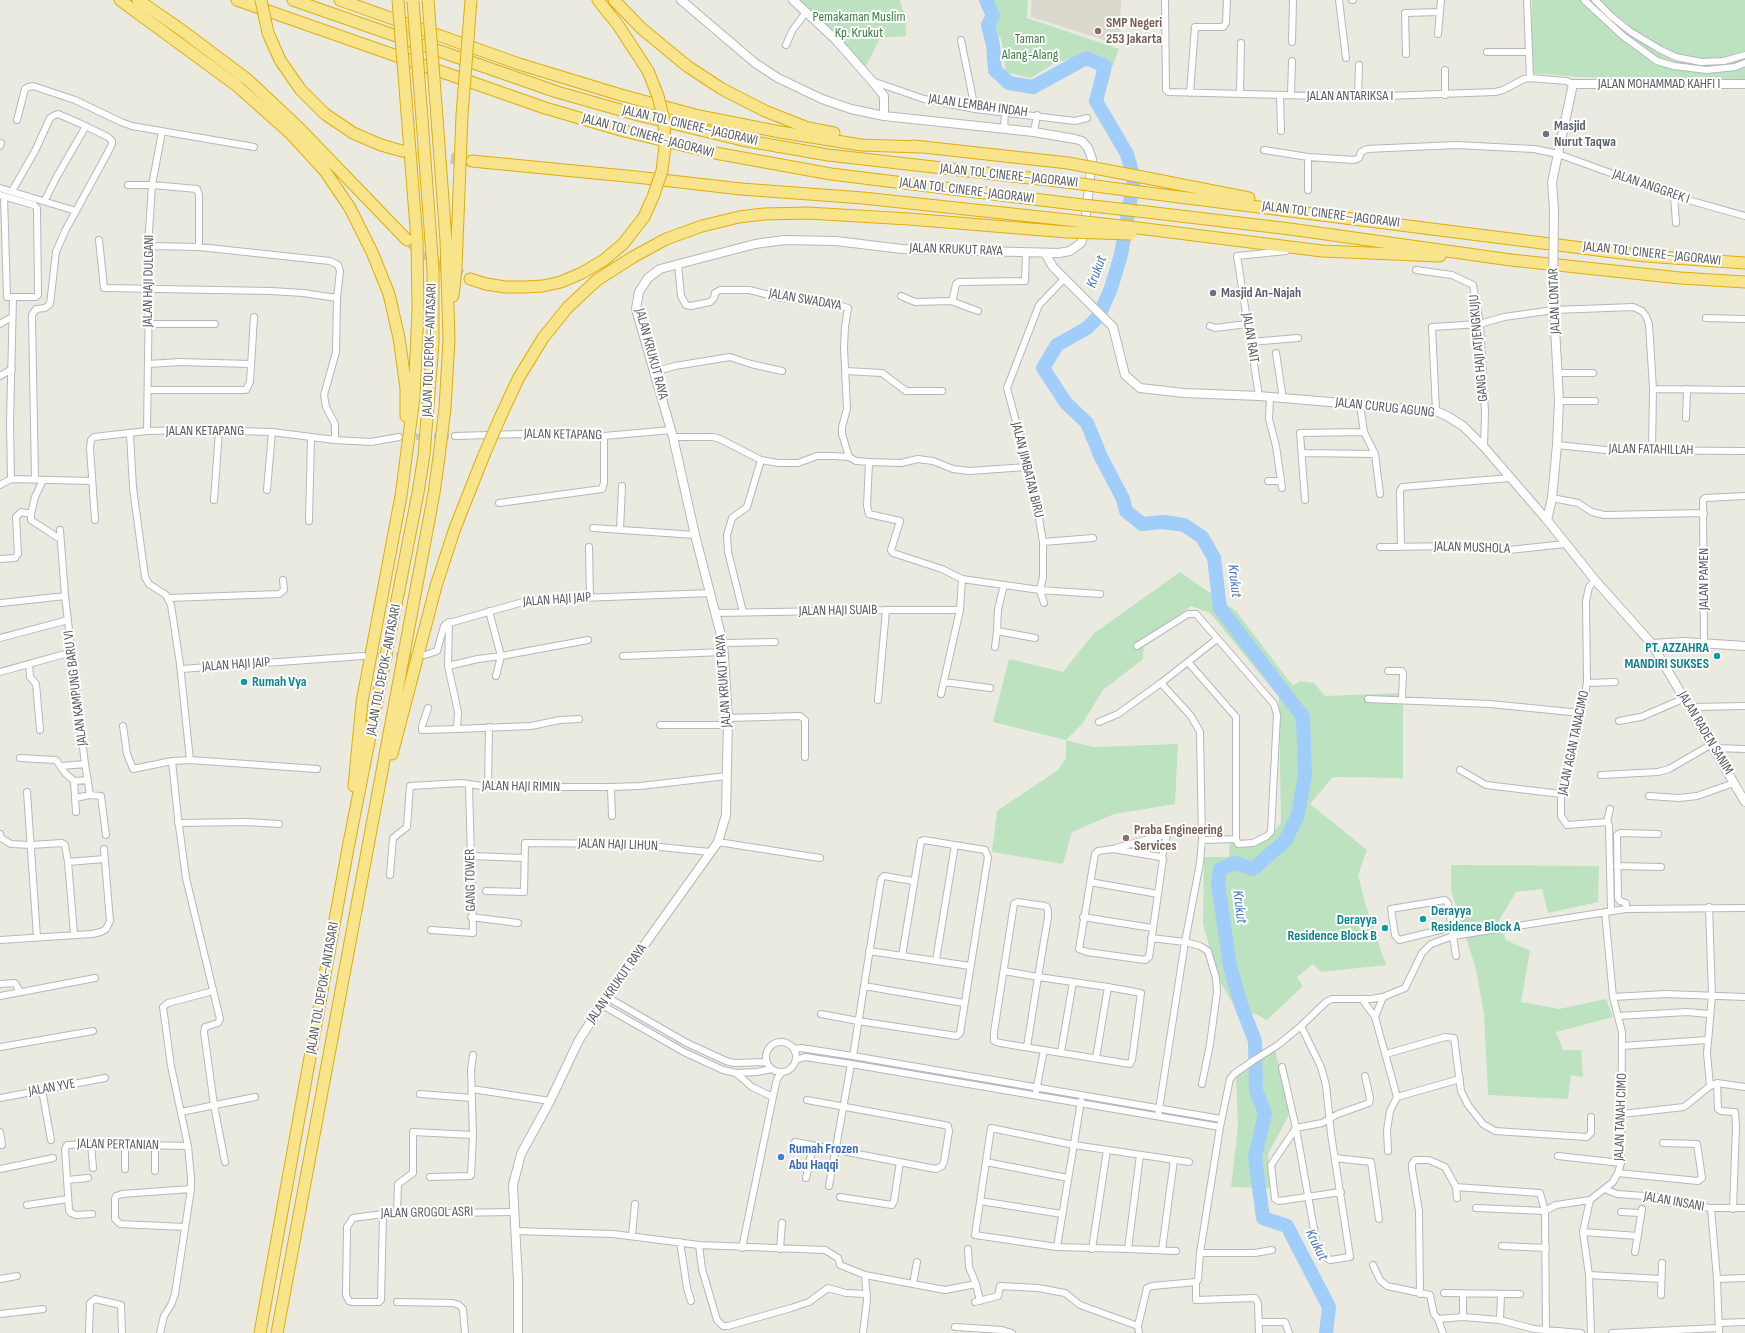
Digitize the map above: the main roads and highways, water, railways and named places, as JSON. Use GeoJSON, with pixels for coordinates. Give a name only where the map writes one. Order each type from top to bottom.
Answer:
{"type":"FeatureCollection","features":[{"type":"Feature","properties":{"kind":"highway"},"geometry":{"type":"LineString","coordinates":[[120,0],[236,84],[291,134],[325,171],[350,208],[372,252],[388,294],[399,338],[406,388],[406,464]]}},
{"type":"Feature","properties":{"kind":"highway"},"geometry":{"type":"LineString","coordinates":[[138,0],[180,29],[248,80],[299,128],[407,240]]}},
{"type":"Feature","properties":{"kind":"highway","name":"JALAN TOL CINERE-JAGORAWI"},"geometry":{"type":"LineString","coordinates":[[238,0],[545,108],[624,131],[715,153],[831,174],[1074,204]]}},
{"type":"Feature","properties":{"kind":"highway"},"geometry":{"type":"LineString","coordinates":[[261,0],[268,33],[280,60],[300,89],[325,114],[353,133],[381,145],[402,151]]}},
{"type":"Feature","properties":{"kind":"highway","name":"JALAN TOL CINERE–JAGORAWI"},"geometry":{"type":"LineString","coordinates":[[292,0],[556,92],[638,116],[742,140],[828,155],[1074,183],[1645,256],[1745,263]]}},
{"type":"Feature","properties":{"kind":"highway"},"geometry":{"type":"LineString","coordinates":[[340,0],[519,64],[621,95],[692,114],[780,132],[861,144],[992,153],[1068,163],[1330,215]]}},
{"type":"Feature","properties":{"kind":"highway"},"geometry":{"type":"LineString","coordinates":[[348,848],[362,702],[406,464],[414,397],[418,311],[417,241],[398,0]]}},
{"type":"Feature","properties":{"kind":"highway","name":"JALAN TOL DEPOK–ANTASARI"},"geometry":{"type":"LineString","coordinates":[[260,1333],[348,848],[418,493],[429,406],[433,343],[433,270],[412,0]]}},
{"type":"Feature","properties":{"kind":"highway","name":"JALAN TOL DEPOK–ANTASARI"},"geometry":{"type":"LineString","coordinates":[[277,1333],[434,493],[445,408],[449,340],[446,241],[428,0]]}},
{"type":"Feature","properties":{"kind":"highway"},"geometry":{"type":"LineString","coordinates":[[449,340],[456,269],[462,115],[471,0]]}},
{"type":"Feature","properties":{"kind":"highway"},"geometry":{"type":"LineString","coordinates":[[470,279],[486,284],[525,288],[561,282],[582,273],[604,260],[623,244],[644,217],[654,197],[662,171],[665,146],[664,121],[658,96],[648,71],[618,25],[598,0]]}},
{"type":"Feature","properties":{"kind":"highway"},"geometry":{"type":"LineString","coordinates":[[614,0],[641,28],[687,66],[722,89],[765,111],[808,128],[920,147]]}},
{"type":"Feature","properties":{"kind":"highway"},"geometry":{"type":"LineString","coordinates":[[472,161],[741,189],[886,200],[1068,220],[1131,230],[1201,236],[1322,251],[1511,260]]}},
{"type":"Feature","properties":{"kind":"highway","name":"JALAN TOL CINERE–JAGORAWI"},"geometry":{"type":"LineString","coordinates":[[1074,204],[1290,229],[1511,260],[1680,278],[1745,282]]}},
{"type":"Feature","properties":{"kind":"highway"},"geometry":{"type":"LineString","coordinates":[[368,841],[436,586],[454,528],[499,420],[518,379],[543,338],[568,307],[597,280],[633,256],[666,239],[702,226],[738,217],[764,214],[807,213],[909,219],[1067,232],[1131,230]]}},
{"type":"Feature","properties":{"kind":"waterway","name":"Krukut"},"geometry":{"type":"LineString","coordinates":[[986,0],[993,16],[988,25],[993,45],[995,70],[1009,83],[1033,87],[1086,58],[1105,66],[1096,101],[1127,154],[1134,179],[1121,255],[1111,288],[1099,316],[1087,328],[1057,345],[1043,368],[1066,403],[1087,423],[1101,457],[1123,499],[1126,511],[1142,524],[1163,522],[1184,525],[1202,537],[1214,558],[1220,608],[1303,717],[1305,775],[1298,815],[1285,841],[1253,869],[1235,863],[1220,869],[1218,883],[1230,966],[1241,1005],[1255,1041],[1256,1091],[1265,1113],[1255,1157],[1263,1218],[1287,1226],[1329,1307],[1326,1333]]}},
{"type":"Feature","properties":{"kind":"tunnel"},"geometry":{"type":"LineString","coordinates":[[402,151],[472,161]]}},
{"type":"Feature","properties":{"kind":"tunnel"},"geometry":{"type":"LineString","coordinates":[[411,243],[442,266],[470,279]]}},
{"type":"Feature","properties":{"kind":"tunnel"},"geometry":{"type":"LineString","coordinates":[[407,437],[455,436]]}},
{"type":"Feature","properties":{"kind":"tunnel"},"geometry":{"type":"LineString","coordinates":[[369,656],[420,655]]}},
{"type":"Feature","properties":{"kind":"place","name":"SMP Negeri 253 Jakarta"},"geometry":{"type":"Point","coordinates":[1098,31]}},
{"type":"Feature","properties":{"kind":"place","name":"Masjid Nurut Taqwa"},"geometry":{"type":"Point","coordinates":[1546,134]}},
{"type":"Feature","properties":{"kind":"place","name":"Masjid An-Najah"},"geometry":{"type":"Point","coordinates":[1213,293]}},
{"type":"Feature","properties":{"kind":"place","name":"PT. AZZAHRA MANDIRI SUKSES"},"geometry":{"type":"Point","coordinates":[1717,656]}},
{"type":"Feature","properties":{"kind":"place","name":"Rumah Vya"},"geometry":{"type":"Point","coordinates":[244,682]}},
{"type":"Feature","properties":{"kind":"place","name":"Praba Engineering Services"},"geometry":{"type":"Point","coordinates":[1126,838]}},
{"type":"Feature","properties":{"kind":"place","name":"Derayya Residence Block A"},"geometry":{"type":"Point","coordinates":[1423,919]}},
{"type":"Feature","properties":{"kind":"place","name":"Derayya Residence Block B"},"geometry":{"type":"Point","coordinates":[1385,928]}},
{"type":"Feature","properties":{"kind":"place","name":"Rumah Frozen Abu Haqqi"},"geometry":{"type":"Point","coordinates":[781,1157]}},
{"type":"Feature","properties":{"kind":"park label","name":"Pemakaman Muslim Kp. Krukut"},"geometry":{"type":"Point","coordinates":[859,26]}},
{"type":"Feature","properties":{"kind":"park label","name":"Taman Alang-Alang"},"geometry":{"type":"Point","coordinates":[1030,48]}}]}
